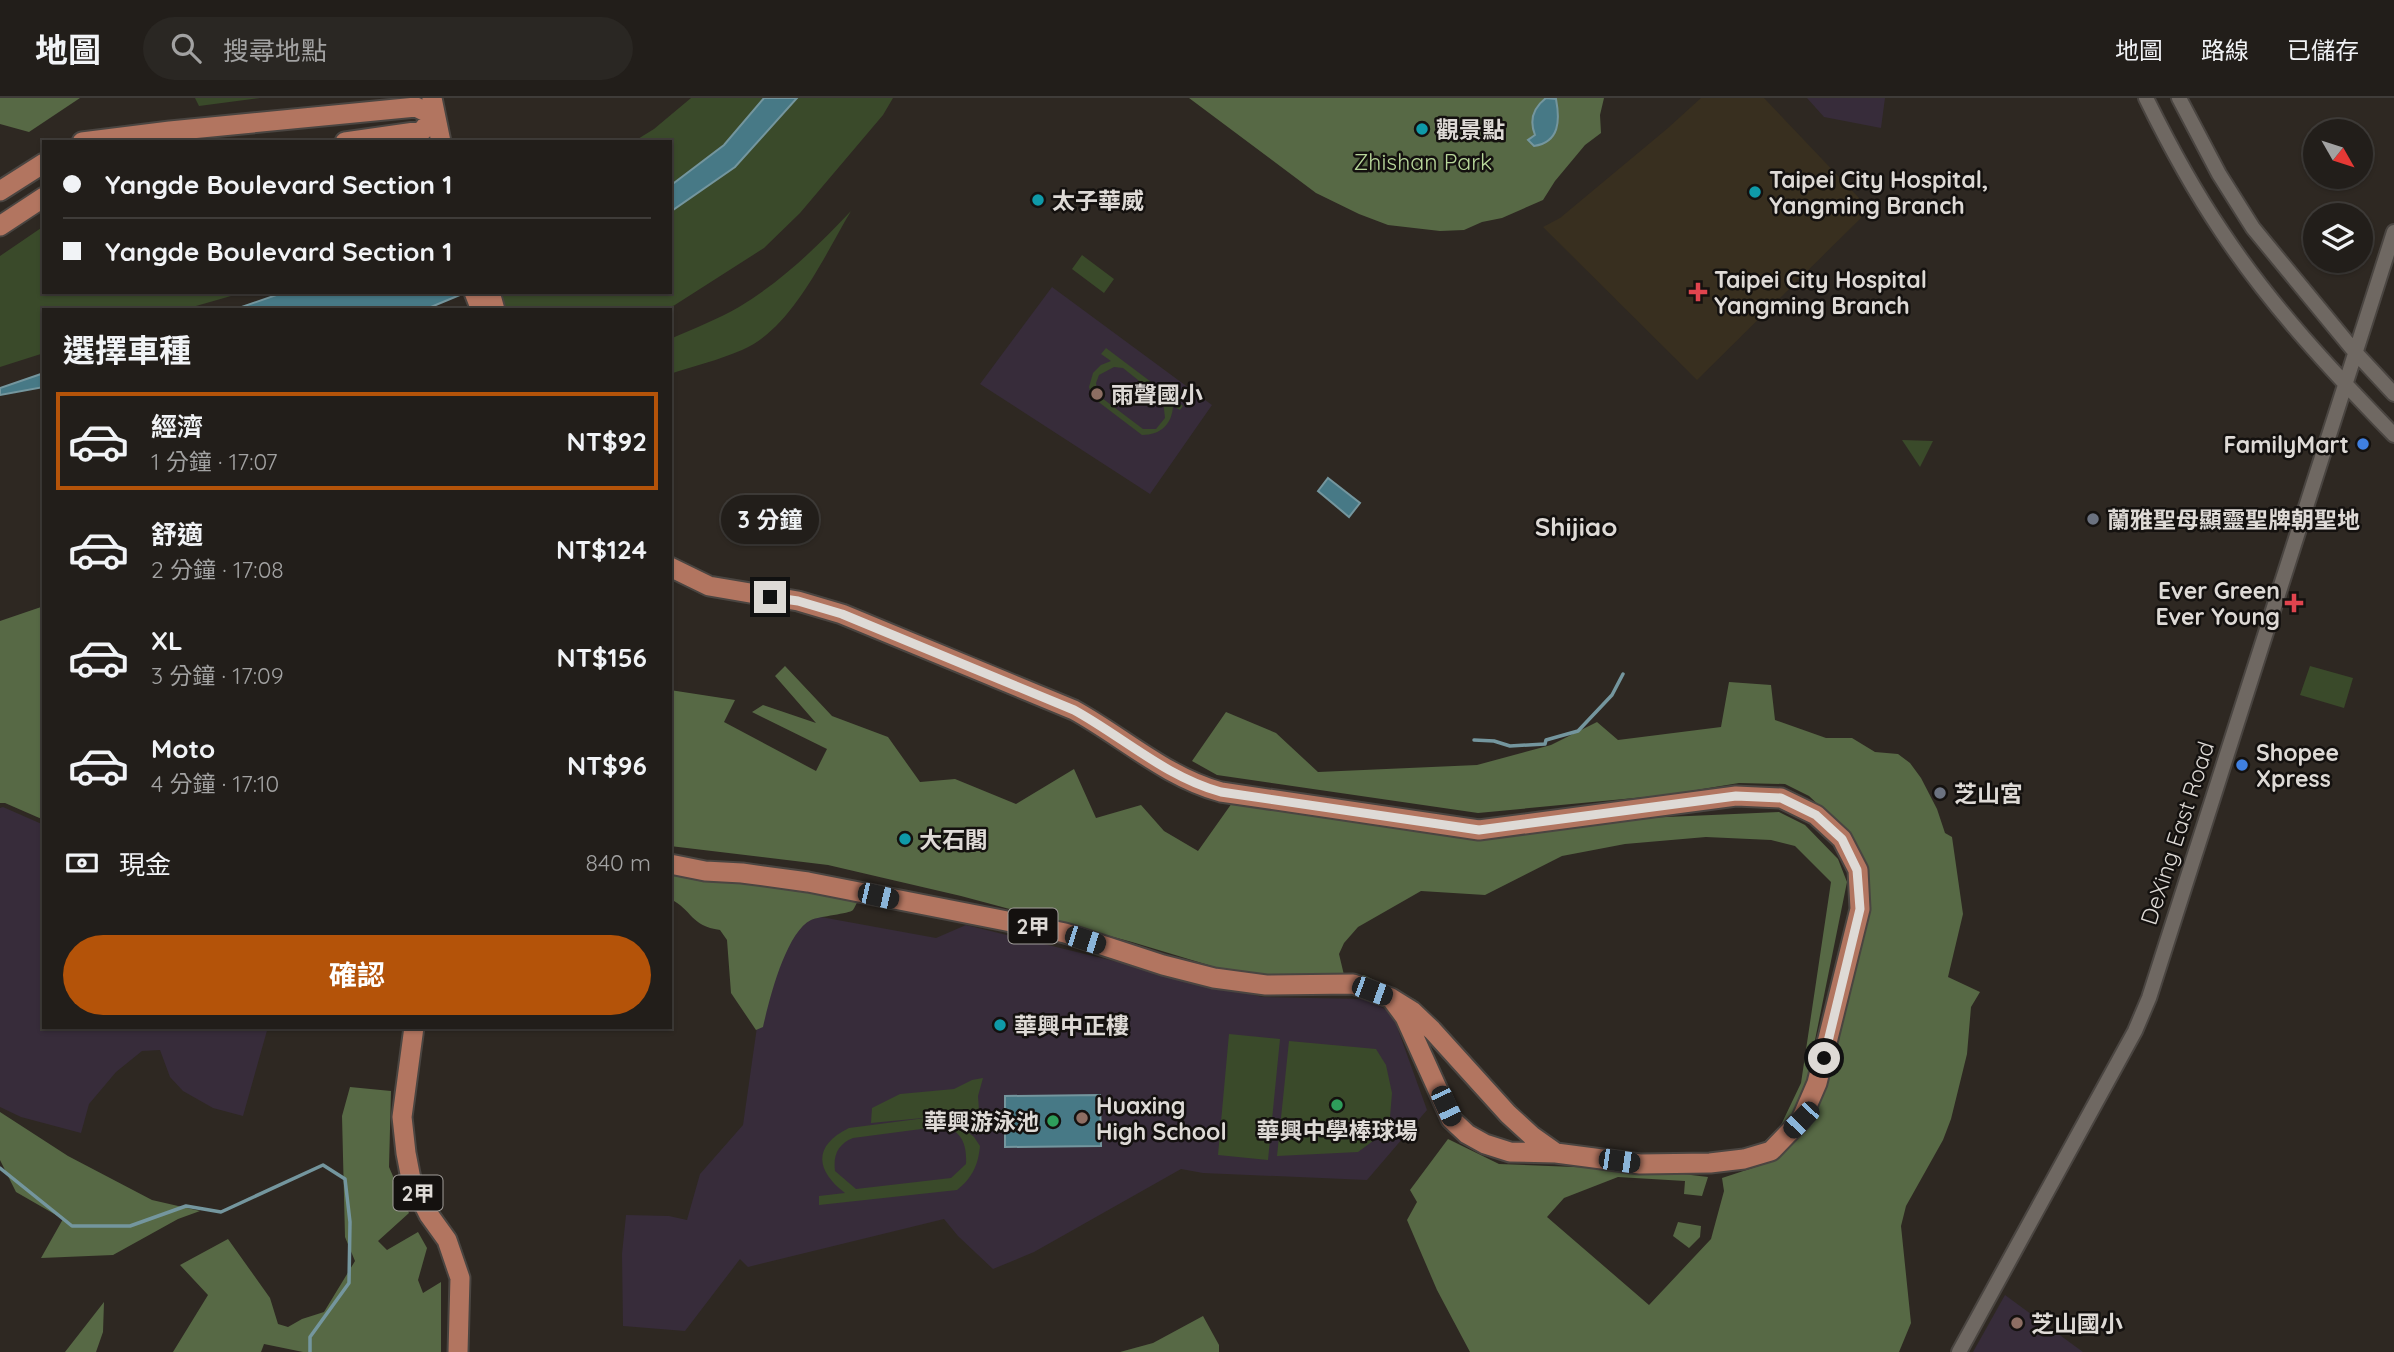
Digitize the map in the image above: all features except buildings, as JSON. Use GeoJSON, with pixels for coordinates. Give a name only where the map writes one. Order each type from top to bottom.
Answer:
{"type":"FeatureCollection","features":[{"type":"Feature","properties":{"kind":"main road"},"geometry":{"type":"LineString","coordinates":[[311,117],[351,98]]}},
{"type":"Feature","properties":{"kind":"main road"},"geometry":{"type":"LineString","coordinates":[[100,140],[311,117],[424,115]]}},
{"type":"Feature","properties":{"kind":"main road"},"geometry":{"type":"LineString","coordinates":[[351,140],[424,115]]}},
{"type":"Feature","properties":{"kind":"main road"},"geometry":{"type":"LineString","coordinates":[[424,115],[440,140]]}},
{"type":"Feature","properties":{"kind":"main road"},"geometry":{"type":"LineString","coordinates":[[0,191],[42,164]]}},
{"type":"Feature","properties":{"kind":"main road"},"geometry":{"type":"LineString","coordinates":[[0,226],[42,198]]}},
{"type":"Feature","properties":{"kind":"main road"},"geometry":{"type":"LineString","coordinates":[[672,568],[709,586],[798,601],[842,614],[1074,710],[1106,728],[1169,771],[1197,785],[1221,792],[1479,830],[1736,796],[1781,798],[1816,815],[1842,839],[1857,870],[1860,909],[1817,1083],[1801,1120],[1772,1151],[1722,1163],[1640,1164],[1556,1153],[1510,1152],[1485,1144],[1467,1134],[1451,1119],[1405,1017],[1391,998]]}},
{"type":"Feature","properties":{"kind":"main road","name":"2甲"},"geometry":{"type":"LineString","coordinates":[[672,864],[705,871],[808,882],[1065,933],[1163,965],[1214,978],[1266,985],[1353,984],[1403,1004],[1432,1030],[1508,1115],[1556,1153]]}},
{"type":"Feature","properties":{"kind":"main road","name":"2甲"},"geometry":{"type":"LineString","coordinates":[[414,1029],[402,1117],[406,1153],[411,1179],[429,1215],[447,1240],[460,1278],[458,1352]]}},
{"type":"Feature","properties":{"kind":"street"},"geometry":{"type":"LineString","coordinates":[[2146,98],[2175,156],[2223,235],[2256,280],[2346,385],[2394,435]]}},
{"type":"Feature","properties":{"kind":"street"},"geometry":{"type":"LineString","coordinates":[[2179,98],[2219,174],[2253,228],[2355,352],[2394,394]]}},
{"type":"Feature","properties":{"kind":"street"},"geometry":{"type":"LineString","coordinates":[[2346,385],[2394,232]]}},
{"type":"Feature","properties":{"kind":"street","name":"DeXing East Road"},"geometry":{"type":"LineString","coordinates":[[1959,1352],[2135,1031],[2145,1007],[2346,385]]}},
{"type":"Feature","properties":{"kind":"shaded area","name":"Taipei City Hospital Yangming Branch"},"geometry":{"type":"Polygon","coordinates":[[[1701,98],[1764,98],[1861,200],[1861,218],[1697,380],[1543,227],[1560,218],[1701,98]]]}},
{"type":"Feature","properties":{"kind":"shaded area"},"geometry":{"type":"Polygon","coordinates":[[[1807,98],[1885,98],[1881,128],[1824,117],[1807,98]]]}},
{"type":"Feature","properties":{"kind":"shaded area","name":"雨聲國小"},"geometry":{"type":"Polygon","coordinates":[[[1052,287],[1212,405],[1150,494],[980,384],[1052,287]]]}},
{"type":"Feature","properties":{"kind":"shaded area"},"geometry":{"type":"Polygon","coordinates":[[[0,808],[42,824],[42,1029],[267,1029],[243,1116],[213,1108],[183,1091],[170,1077],[160,1050],[142,1051],[116,1072],[89,1104],[81,1133],[21,1117],[0,1107],[0,808]]]}},
{"type":"Feature","properties":{"kind":"shaded area","name":"Huaxing High School"},"geometry":{"type":"Polygon","coordinates":[[[799,913],[936,938],[966,925],[1262,997],[1367,999],[1392,1013],[1427,1110],[1367,1180],[1203,1173],[1181,1169],[1034,1252],[993,1269],[944,1219],[748,1267],[740,1259],[685,1331],[623,1326],[622,1254],[626,1215],[669,1216],[687,1220],[700,1174],[743,1125],[763,985],[799,913]]]}},
{"type":"Feature","properties":{"kind":"shaded area","name":"芝山國小"},"geometry":{"type":"Polygon","coordinates":[[[2005,1295],[2083,1352],[1973,1352],[2005,1295]]]}},
{"type":"Feature","properties":{"kind":"green space"},"geometry":{"type":"Polygon","coordinates":[[[0,98],[80,98],[29,132],[0,124],[0,98]]]}},
{"type":"Feature","properties":{"kind":"green space"},"geometry":{"type":"Polygon","coordinates":[[[195,98],[260,98],[199,106],[195,98]]]}},
{"type":"Feature","properties":{"kind":"green space"},"geometry":{"type":"Polygon","coordinates":[[[691,98],[764,98],[724,145],[672,184],[672,140],[636,140],[691,98]]]}},
{"type":"Feature","properties":{"kind":"green space"},"geometry":{"type":"Polygon","coordinates":[[[797,98],[893,98],[883,115],[800,213],[764,248],[670,308],[504,308],[501,294],[672,294],[672,211],[735,167],[797,98]]]}},
{"type":"Feature","properties":{"kind":"green space","name":"Zhishan Park"},"geometry":{"type":"Polygon","coordinates":[[[1189,98],[1604,98],[1600,115],[1601,133],[1585,145],[1543,200],[1502,218],[1482,222],[1464,230],[1440,231],[1388,225],[1316,193],[1189,98]]]}},
{"type":"Feature","properties":{"kind":"green space"},"geometry":{"type":"Polygon","coordinates":[[[851,211],[805,290],[776,326],[760,340],[742,350],[672,373],[672,338],[723,316],[755,297],[825,238],[851,211]]]}},
{"type":"Feature","properties":{"kind":"green space"},"geometry":{"type":"Polygon","coordinates":[[[42,227],[42,294],[238,294],[189,308],[42,308],[42,354],[0,367],[0,256],[42,227]]]}},
{"type":"Feature","properties":{"kind":"green space"},"geometry":{"type":"Polygon","coordinates":[[[1082,255],[1114,279],[1104,293],[1072,269],[1082,255]]]}},
{"type":"Feature","properties":{"kind":"green space"},"geometry":{"type":"Polygon","coordinates":[[[1106,348],[1183,406],[1180,410],[1173,406],[1168,423],[1160,431],[1142,435],[1092,397],[1089,387],[1093,373],[1101,365],[1111,361],[1101,354],[1106,348]],[[1114,367],[1099,375],[1096,383],[1098,395],[1143,429],[1156,429],[1165,418],[1163,400],[1123,368],[1114,367]]]}},
{"type":"Feature","properties":{"kind":"green space"},"geometry":{"type":"Polygon","coordinates":[[[1902,440],[1933,441],[1920,467],[1902,440]]]}},
{"type":"Feature","properties":{"kind":"green space"},"geometry":{"type":"Polygon","coordinates":[[[42,607],[42,819],[0,803],[0,621],[42,607]]]}},
{"type":"Feature","properties":{"kind":"green space"},"geometry":{"type":"Polygon","coordinates":[[[785,666],[832,716],[888,737],[920,782],[955,779],[1016,804],[1074,769],[1096,818],[1141,805],[1164,831],[1198,851],[1233,798],[1488,833],[1644,818],[1779,812],[1805,825],[1838,859],[1847,882],[1808,1084],[1792,1116],[1777,1135],[1759,1147],[1781,1125],[1801,1083],[1831,882],[1795,846],[1771,840],[1706,837],[1625,844],[1562,856],[1485,895],[1421,891],[1358,927],[1344,943],[1339,954],[1344,975],[1364,975],[1416,1000],[1215,967],[961,896],[828,865],[672,846],[672,690],[735,700],[724,722],[816,771],[827,749],[752,712],[763,705],[816,723],[775,676],[785,666]]]}},
{"type":"Feature","properties":{"kind":"green space"},"geometry":{"type":"Polygon","coordinates":[[[2310,666],[2353,678],[2344,708],[2300,695],[2310,666]]]}},
{"type":"Feature","properties":{"kind":"green space"},"geometry":{"type":"Polygon","coordinates":[[[1729,682],[1771,685],[1775,720],[1826,738],[1852,738],[1875,752],[1898,754],[1910,763],[1921,778],[1937,809],[1945,833],[1952,837],[1963,914],[1948,977],[1980,992],[1971,1007],[1967,1054],[1951,1119],[1943,1140],[1906,1206],[1901,1226],[1911,1323],[1899,1352],[1470,1352],[1437,1290],[1407,1220],[1417,1202],[1410,1190],[1448,1139],[1499,1164],[1649,1170],[1708,1177],[1702,1196],[1684,1194],[1685,1181],[1618,1177],[1564,1198],[1547,1217],[1649,1305],[1711,1239],[1724,1191],[1722,1178],[1774,1161],[1815,1116],[1839,1010],[1864,865],[1853,837],[1809,796],[1785,784],[1739,783],[1666,795],[1478,813],[1217,775],[1192,761],[1226,712],[1276,733],[1318,772],[1477,765],[1551,745],[1597,722],[1618,740],[1721,727],[1729,682]]]}},
{"type":"Feature","properties":{"kind":"green space"},"geometry":{"type":"Polygon","coordinates":[[[672,867],[802,883],[858,901],[853,910],[811,920],[802,927],[786,952],[763,1027],[756,1030],[731,993],[727,940],[720,930],[703,925],[672,900],[672,867]]]}},
{"type":"Feature","properties":{"kind":"green space"},"geometry":{"type":"Polygon","coordinates":[[[1229,1034],[1280,1039],[1268,1160],[1218,1155],[1229,1034]]]}},
{"type":"Feature","properties":{"kind":"green space","name":"華興中學棒球場"},"geometry":{"type":"Polygon","coordinates":[[[1289,1041],[1376,1049],[1386,1065],[1392,1093],[1390,1117],[1377,1138],[1358,1152],[1277,1156],[1289,1041]]]}},
{"type":"Feature","properties":{"kind":"green space"},"geometry":{"type":"Polygon","coordinates":[[[983,1078],[978,1096],[979,1111],[947,1115],[974,1137],[980,1146],[973,1171],[957,1190],[819,1205],[819,1196],[845,1193],[828,1176],[822,1159],[829,1143],[837,1135],[849,1128],[933,1117],[871,1123],[872,1108],[900,1094],[954,1089],[983,1078]],[[944,1126],[853,1138],[844,1143],[838,1151],[835,1171],[856,1189],[951,1178],[966,1164],[966,1157],[960,1136],[944,1126]]]}},
{"type":"Feature","properties":{"kind":"green space"},"geometry":{"type":"Polygon","coordinates":[[[350,1087],[391,1091],[389,1167],[409,1213],[378,1241],[387,1250],[418,1232],[427,1248],[418,1280],[423,1293],[441,1282],[441,1352],[303,1352],[264,1344],[261,1352],[173,1352],[208,1295],[180,1265],[228,1239],[270,1298],[278,1324],[288,1327],[324,1312],[355,1261],[345,1237],[342,1116],[350,1087]]]}},
{"type":"Feature","properties":{"kind":"green space"},"geometry":{"type":"Polygon","coordinates":[[[0,1112],[68,1156],[152,1200],[200,1211],[178,1219],[113,1255],[41,1258],[63,1219],[16,1192],[0,1160],[0,1112]]]}},
{"type":"Feature","properties":{"kind":"green space"},"geometry":{"type":"Polygon","coordinates":[[[1678,1222],[1701,1226],[1700,1237],[1689,1248],[1673,1236],[1678,1222]]]}},
{"type":"Feature","properties":{"kind":"green space"},"geometry":{"type":"Polygon","coordinates":[[[104,1302],[103,1332],[96,1352],[65,1352],[104,1302]]]}},
{"type":"Feature","properties":{"kind":"green space"},"geometry":{"type":"Polygon","coordinates":[[[1203,1316],[1219,1345],[1219,1352],[1120,1352],[1153,1343],[1203,1316]]]}},
{"type":"Feature","properties":{"kind":"water"},"geometry":{"type":"Polygon","coordinates":[[[764,98],[797,98],[735,167],[672,211],[672,184],[724,145],[764,98]]]}},
{"type":"Feature","properties":{"kind":"water"},"geometry":{"type":"Polygon","coordinates":[[[1546,98],[1556,99],[1558,122],[1549,140],[1534,146],[1528,140],[1535,135],[1533,115],[1546,98]]]}},
{"type":"Feature","properties":{"kind":"water"},"geometry":{"type":"Polygon","coordinates":[[[279,294],[462,294],[427,308],[239,308],[279,294]]]}},
{"type":"Feature","properties":{"kind":"water"},"geometry":{"type":"Polygon","coordinates":[[[42,374],[42,387],[0,395],[0,388],[42,374]]]}},
{"type":"Feature","properties":{"kind":"water"},"geometry":{"type":"Polygon","coordinates":[[[1328,478],[1360,503],[1349,517],[1318,491],[1328,478]]]}},
{"type":"Feature","properties":{"kind":"water","name":"華興游泳池"},"geometry":{"type":"Polygon","coordinates":[[[1100,1095],[1101,1146],[1005,1147],[1005,1096],[1100,1095]]]}},
{"type":"Feature","properties":{"kind":"waterway"},"geometry":{"type":"LineString","coordinates":[[1474,740],[1494,741],[1510,746],[1545,744],[1546,740],[1578,731],[1612,695],[1623,674]]}},
{"type":"Feature","properties":{"kind":"waterway"},"geometry":{"type":"LineString","coordinates":[[0,1168],[72,1226],[130,1226],[186,1206],[221,1212],[323,1165],[345,1179],[350,1222],[349,1283],[310,1337],[310,1352]]}},
{"type":"Feature","properties":{"kind":"place","name":"觀景點"},"geometry":{"type":"Point","coordinates":[1422,129]}},
{"type":"Feature","properties":{"kind":"place","name":"Taipei City Hospital, Yangming Branch"},"geometry":{"type":"Point","coordinates":[1755,192]}},
{"type":"Feature","properties":{"kind":"place","name":"太子華威"},"geometry":{"type":"Point","coordinates":[1038,200]}},
{"type":"Feature","properties":{"kind":"place","name":"Taipei City Hospital Yangming Branch"},"geometry":{"type":"Point","coordinates":[1698,292]}},
{"type":"Feature","properties":{"kind":"place","name":"雨聲國小"},"geometry":{"type":"Point","coordinates":[1097,394]}},
{"type":"Feature","properties":{"kind":"place","name":"FamilyMart"},"geometry":{"type":"Point","coordinates":[2363,444]}},
{"type":"Feature","properties":{"kind":"place","name":"蘭雅聖母顯靈聖牌朝聖地"},"geometry":{"type":"Point","coordinates":[2093,519]}},
{"type":"Feature","properties":{"kind":"place","name":"Ever Green Ever Young"},"geometry":{"type":"Point","coordinates":[2294,603]}},
{"type":"Feature","properties":{"kind":"place","name":"Shopee Xpress"},"geometry":{"type":"Point","coordinates":[2242,765]}},
{"type":"Feature","properties":{"kind":"place","name":"芝山宮"},"geometry":{"type":"Point","coordinates":[1940,793]}},
{"type":"Feature","properties":{"kind":"place","name":"大石閣"},"geometry":{"type":"Point","coordinates":[905,839]}},
{"type":"Feature","properties":{"kind":"place","name":"華興中正樓"},"geometry":{"type":"Point","coordinates":[1000,1025]}},
{"type":"Feature","properties":{"kind":"place","name":"華興中學棒球場"},"geometry":{"type":"Point","coordinates":[1337,1105]}},
{"type":"Feature","properties":{"kind":"place","name":"Huaxing High School"},"geometry":{"type":"Point","coordinates":[1082,1118]}},
{"type":"Feature","properties":{"kind":"place","name":"華興游泳池"},"geometry":{"type":"Point","coordinates":[1053,1121]}},
{"type":"Feature","properties":{"kind":"place","name":"芝山國小"},"geometry":{"type":"Point","coordinates":[2017,1323]}},
{"type":"Feature","properties":{"kind":"district","name":"Shijiao"},"geometry":{"type":"Point","coordinates":[1576,526]}},
{"type":"Feature","properties":{"kind":"route"},"geometry":{"type":"LineString","coordinates":[[770,597],[798,601],[842,614],[1074,710],[1106,728],[1169,771],[1197,785],[1221,792],[1479,830],[1736,796],[1781,798],[1816,815],[1842,839],[1857,870],[1860,909],[1824,1058]]}}]}
